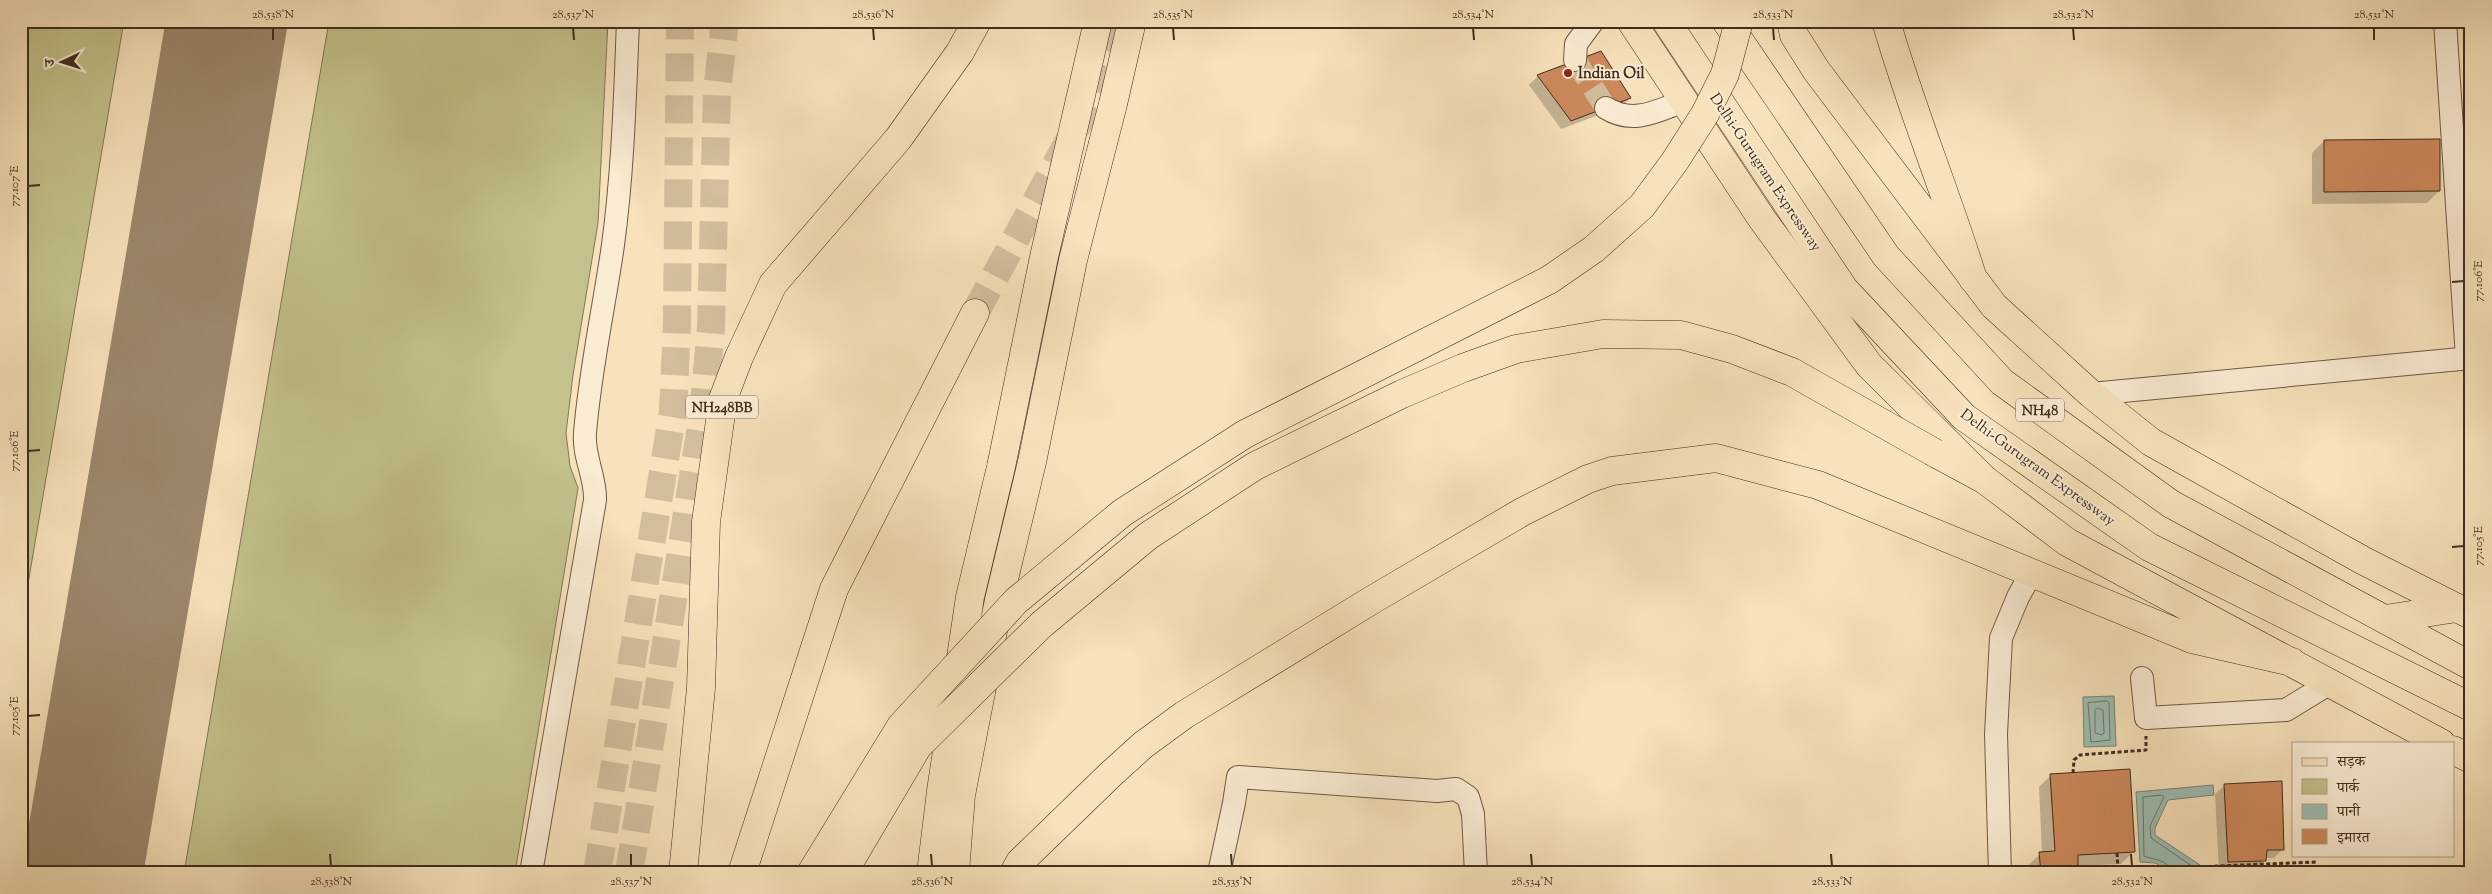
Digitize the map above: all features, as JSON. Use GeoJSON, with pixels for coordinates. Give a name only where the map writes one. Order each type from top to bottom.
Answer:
{"type":"FeatureCollection","features":[{"type":"Feature","properties":{"kind":"main road","name":"NH248BB"},"geometry":{"type":"LineString","coordinates":[[684,873],[701,688],[706,522],[723,399],[739,357],[773,284],[898,139],[960,52],[977,21]]}},
{"type":"Feature","properties":{"kind":"main road"},"geometry":{"type":"LineString","coordinates":[[932,873],[941,791],[970,597],[1001,467],[1044,257],[1098,21]]}},
{"type":"Feature","properties":{"kind":"main road"},"geometry":{"type":"LineString","coordinates":[[955,873],[961,795],[999,600],[1032,462],[1073,260],[1132,21]]}},
{"type":"Feature","properties":{"kind":"main road"},"geometry":{"type":"LineString","coordinates":[[1631,21],[1762,219],[1869,365],[1985,480],[2067,542],[2439,742]]}},
{"type":"Feature","properties":{"kind":"main road","name":"Delhi-Gurugram Expressway"},"geometry":{"type":"LineString","coordinates":[[1666,21],[1844,289],[1964,417],[2149,547],[2471,707]]}},
{"type":"Feature","properties":{"kind":"main road","name":"NH48"},"geometry":{"type":"LineString","coordinates":[[1726,21],[1886,256],[2002,382],[2171,504],[2471,666]]}},
{"type":"Feature","properties":{"kind":"main road"},"geometry":{"type":"LineString","coordinates":[[811,873],[901,726],[1016,601],[1122,513],[1245,434],[1549,280],[1594,249],[1642,206],[1706,114],[1725,74],[1739,21]]}},
{"type":"Feature","properties":{"kind":"main road"},"geometry":{"type":"LineString","coordinates":[[1790,21],[1794,35],[1816,70],[1994,306],[2091,394],[2151,442],[2364,561],[2464,611]]}},
{"type":"Feature","properties":{"kind":"main road"},"geometry":{"type":"LineString","coordinates":[[1886,21],[1904,86],[1960,236],[1973,279]]}},
{"type":"Feature","properties":{"kind":"main road"},"geometry":{"type":"LineString","coordinates":[[742,873],[834,589],[975,313]]}},
{"type":"Feature","properties":{"kind":"main road"},"geometry":{"type":"LineString","coordinates":[[843,873],[918,746],[1041,624],[1148,536],[1255,466],[1402,394],[1463,368],[1516,349],[1603,334],[1681,335],[1732,349],[1792,372],[1985,480]]}},
{"type":"Feature","properties":{"kind":"main road"},"geometry":{"type":"LineString","coordinates":[[1014,873],[1020,862],[1074,807],[1143,745],[1184,716],[1522,512],[1588,480],[1612,471],[1716,458],[1818,484],[2031,574],[2192,639],[2292,662]]}},
{"type":"Feature","properties":{"kind":"main road"},"geometry":{"type":"LineString","coordinates":[[2385,619],[2464,611]]}},
{"type":"Feature","properties":{"kind":"main road"},"geometry":{"type":"LineString","coordinates":[[2454,750],[2471,759]]}},
{"type":"Feature","properties":{"kind":"street"},"geometry":{"type":"LineString","coordinates":[[531,873],[595,500],[595,482],[586,456],[585,436],[590,385],[613,244],[618,196],[628,21]]}},
{"type":"Feature","properties":{"kind":"street"},"geometry":{"type":"LineString","coordinates":[[1575,60],[1576,44],[1593,21]]}},
{"type":"Feature","properties":{"kind":"street"},"geometry":{"type":"LineString","coordinates":[[2091,394],[2469,358],[2445,21]]}},
{"type":"Feature","properties":{"kind":"street"},"geometry":{"type":"LineString","coordinates":[[1606,108],[1620,116],[1640,118],[1684,101]]}},
{"type":"Feature","properties":{"kind":"street"},"geometry":{"type":"LineString","coordinates":[[2000,873],[1996,734],[2002,638],[2018,597],[2031,574]]}},
{"type":"Feature","properties":{"kind":"street"},"geometry":{"type":"LineString","coordinates":[[2142,678],[2146,718],[2286,710],[2330,683]]}},
{"type":"Feature","properties":{"kind":"street"},"geometry":{"type":"LineString","coordinates":[[1219,873],[1238,777],[1437,791],[1456,790],[1468,797],[1473,814],[1476,873]]}},
{"type":"Feature","properties":{"kind":"path"},"geometry":{"type":"LineString","coordinates":[[2073,773],[2074,760],[2080,755],[2146,750],[2146,718]]}},
{"type":"Feature","properties":{"kind":"path"},"geometry":{"type":"LineString","coordinates":[[2117,853],[2118,869]]}},
{"type":"Feature","properties":{"kind":"path"},"geometry":{"type":"LineString","coordinates":[[2203,873],[2206,869],[2216,866],[2317,862]]}},
{"type":"Feature","properties":{"kind":"path"},"geometry":{"type":"LineString","coordinates":[[2216,866],[2216,873]]}},
{"type":"Feature","properties":{"kind":"path"},"geometry":{"type":"LineString","coordinates":[[2078,872],[2118,869],[2144,873]]}},
{"type":"Feature","properties":{"kind":"green space"},"geometry":{"type":"Polygon","coordinates":[[[21,21],[124,21],[21,625],[21,21]]]}},
{"type":"Feature","properties":{"kind":"green space"},"geometry":{"type":"Polygon","coordinates":[[[329,21],[608,21],[598,223],[573,375],[566,433],[570,466],[578,488],[515,873],[184,873],[329,21]]]}},
{"type":"Feature","properties":{"kind":"water"},"geometry":{"type":"Polygon","coordinates":[[[2114,696],[2116,746],[2084,747],[2083,697],[2114,696]]]}},
{"type":"Feature","properties":{"kind":"water"},"geometry":{"type":"Polygon","coordinates":[[[2213,785],[2214,795],[2168,800],[2155,828],[2155,835],[2206,869],[2207,873],[2168,873],[2156,863],[2140,862],[2136,792],[2213,785]]]}},
{"type":"Feature","properties":{"kind":"building"},"geometry":{"type":"Polygon","coordinates":[[[1601,51],[1631,98],[1571,121],[1537,75],[1601,51]]]}},
{"type":"Feature","properties":{"kind":"building"},"geometry":{"type":"Polygon","coordinates":[[[2440,139],[2440,191],[2324,192],[2324,140],[2440,139]]]}},
{"type":"Feature","properties":{"kind":"building"},"geometry":{"type":"Polygon","coordinates":[[[2130,769],[2135,852],[2078,855],[2078,873],[2041,873],[2039,852],[2055,851],[2050,774],[2130,769]]]}},
{"type":"Feature","properties":{"kind":"building"},"geometry":{"type":"Polygon","coordinates":[[[2282,781],[2284,850],[2267,850],[2266,861],[2228,862],[2224,784],[2282,781]]]}},
{"type":"Feature","properties":{"kind":"building"},"geometry":{"type":"Polygon","coordinates":[[[2303,867],[2304,873],[2222,873],[2222,871],[2303,867]]]}},
{"type":"Feature","properties":{"kind":"runway"},"geometry":{"type":"LineString","coordinates":[[82,873],[227,21]]}},
{"type":"Feature","properties":{"kind":"tunnel"},"geometry":{"type":"LineString","coordinates":[[597,873],[673,411],[677,324],[680,21]]}},
{"type":"Feature","properties":{"kind":"tunnel"},"geometry":{"type":"LineString","coordinates":[[629,873],[703,414],[711,327],[717,91],[725,21]]}},
{"type":"Feature","properties":{"kind":"tunnel"},"geometry":{"type":"LineString","coordinates":[[975,313],[1094,95],[1123,21]]}},
{"type":"Feature","properties":{"kind":"tunnel"},"geometry":{"type":"LineString","coordinates":[[1575,60],[1606,108]]}},
{"type":"Feature","properties":{"kind":"place","name":"Indian Oil"},"geometry":{"type":"Point","coordinates":[1568,73]}}]}
